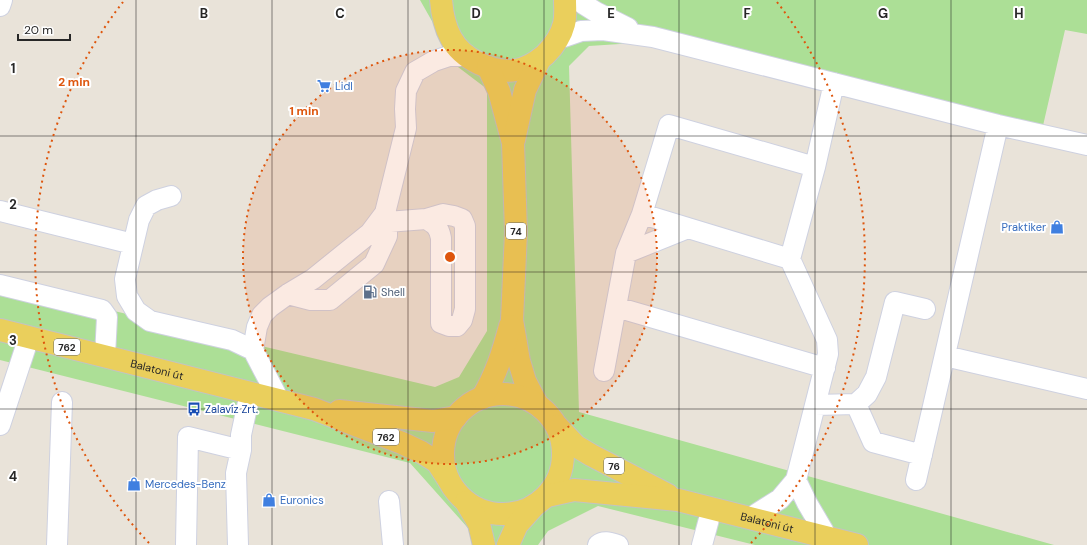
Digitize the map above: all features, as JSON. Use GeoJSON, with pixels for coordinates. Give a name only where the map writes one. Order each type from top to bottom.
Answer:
{"type":"FeatureCollection","features":[{"type":"Feature","properties":{"kind":"main road","name":"74"},"geometry":{"type":"LineString","coordinates":[[440,1],[445,23],[451,39],[458,48],[476,62],[488,67],[501,70],[516,70],[530,66],[552,48],[564,25],[565,0]]}},
{"type":"Feature","properties":{"kind":"main road","name":"74"},"geometry":{"type":"LineString","coordinates":[[513,143],[525,90],[540,59]]}},
{"type":"Feature","properties":{"kind":"main road","name":"74"},"geometry":{"type":"LineString","coordinates":[[488,67],[498,91],[513,143],[516,232],[512,320],[519,361],[525,382],[537,404]]}},
{"type":"Feature","properties":{"kind":"main road","name":"74"},"geometry":{"type":"LineString","coordinates":[[482,398],[491,383],[502,356],[512,320]]}},
{"type":"Feature","properties":{"kind":"main road","name":"Balatoni út"},"geometry":{"type":"LineString","coordinates":[[0,330],[314,409],[421,452],[437,462],[448,479]]}},
{"type":"Feature","properties":{"kind":"main road","name":"74"},"geometry":{"type":"LineString","coordinates":[[484,545],[479,524],[466,502],[448,479],[445,469],[443,447],[450,426],[456,417],[467,406],[482,398],[493,395],[510,395],[527,399],[545,410],[561,435],[564,457],[559,478],[541,501],[516,525],[508,545]]}},
{"type":"Feature","properties":{"kind":"main road","name":"Balatoni út"},"geometry":{"type":"LineString","coordinates":[[314,409],[433,421],[456,417]]}},
{"type":"Feature","properties":{"kind":"main road","name":"76"},"geometry":{"type":"LineString","coordinates":[[556,425],[576,446],[678,500]]}},
{"type":"Feature","properties":{"kind":"main road","name":"76"},"geometry":{"type":"LineString","coordinates":[[541,501],[574,490],[678,500]]}},
{"type":"Feature","properties":{"kind":"main road","name":"Balatoni út"},"geometry":{"type":"LineString","coordinates":[[678,500],[857,545]]}},
{"type":"Feature","properties":{"kind":"main road","name":"74"},"geometry":{"type":"LineString","coordinates":[[466,502],[485,511],[505,514],[515,513],[541,501]]}},
{"type":"Feature","properties":{"kind":"lane"},"geometry":{"type":"LineString","coordinates":[[0,6],[2,0]]}},
{"type":"Feature","properties":{"kind":"lane"},"geometry":{"type":"LineString","coordinates":[[577,0],[596,12],[620,24],[653,37]]}},
{"type":"Feature","properties":{"kind":"lane"},"geometry":{"type":"LineString","coordinates":[[558,39],[581,32],[603,30],[653,37],[998,126],[1087,145]]}},
{"type":"Feature","properties":{"kind":"lane"},"geometry":{"type":"LineString","coordinates":[[288,294],[311,300],[330,300],[374,264],[386,236],[386,218],[406,128],[404,109],[406,91],[415,72],[434,61],[449,56],[467,56]]}},
{"type":"Feature","properties":{"kind":"lane"},"geometry":{"type":"LineString","coordinates":[[750,518],[780,499],[796,480],[828,354],[827,340],[790,259],[815,167],[834,83]]}},
{"type":"Feature","properties":{"kind":"lane"},"geometry":{"type":"LineString","coordinates":[[604,371],[626,254],[642,214],[669,126],[815,167]]}},
{"type":"Feature","properties":{"kind":"lane"},"geometry":{"type":"LineString","coordinates":[[916,480],[998,126]]}},
{"type":"Feature","properties":{"kind":"lane"},"geometry":{"type":"LineString","coordinates":[[171,196],[146,206],[139,220],[125,279],[127,296],[136,311],[150,321],[232,340],[253,350],[279,400]]}},
{"type":"Feature","properties":{"kind":"lane"},"geometry":{"type":"LineString","coordinates":[[0,211],[133,244]]}},
{"type":"Feature","properties":{"kind":"lane"},"geometry":{"type":"LineString","coordinates":[[253,350],[257,327],[262,315],[270,307],[313,279],[370,233],[386,218],[426,219],[442,214],[462,220],[465,226],[465,309],[462,320],[457,326],[449,326],[441,323],[440,230],[436,225],[426,219]]}},
{"type":"Feature","properties":{"kind":"lane"},"geometry":{"type":"LineString","coordinates":[[642,214],[790,259]]}},
{"type":"Feature","properties":{"kind":"lane"},"geometry":{"type":"LineString","coordinates":[[626,254],[688,228]]}},
{"type":"Feature","properties":{"kind":"lane"},"geometry":{"type":"LineString","coordinates":[[0,285],[102,310],[107,317],[105,356]]}},
{"type":"Feature","properties":{"kind":"lane"},"geometry":{"type":"LineString","coordinates":[[815,405],[856,404],[867,394],[876,378],[895,302],[925,309]]}},
{"type":"Feature","properties":{"kind":"lane"},"geometry":{"type":"LineString","coordinates":[[616,307],[825,368]]}},
{"type":"Feature","properties":{"kind":"lane"},"geometry":{"type":"LineString","coordinates":[[0,424],[30,337]]}},
{"type":"Feature","properties":{"kind":"lane"},"geometry":{"type":"LineString","coordinates":[[945,356],[1087,388]]}},
{"type":"Feature","properties":{"kind":"lane"},"geometry":{"type":"LineString","coordinates":[[238,545],[236,473],[241,450],[241,434],[250,393]]}},
{"type":"Feature","properties":{"kind":"lane"},"geometry":{"type":"LineString","coordinates":[[57,545],[62,402]]}},
{"type":"Feature","properties":{"kind":"lane"},"geometry":{"type":"LineString","coordinates":[[856,404],[873,442],[922,455]]}},
{"type":"Feature","properties":{"kind":"lane"},"geometry":{"type":"LineString","coordinates":[[186,545],[188,437],[241,450]]}},
{"type":"Feature","properties":{"kind":"lane"},"geometry":{"type":"LineString","coordinates":[[796,480],[806,503],[827,538]]}},
{"type":"Feature","properties":{"kind":"lane"},"geometry":{"type":"LineString","coordinates":[[389,501],[393,545]]}},
{"type":"Feature","properties":{"kind":"lane"},"geometry":{"type":"LineString","coordinates":[[702,545],[712,508]]}},
{"type":"Feature","properties":{"kind":"lane"},"geometry":{"type":"LineString","coordinates":[[598,545],[601,542],[605,542],[618,545]]}},
{"type":"Feature","properties":{"kind":"green space"},"geometry":{"type":"Polygon","coordinates":[[[420,0],[1087,0],[1087,34],[1065,30],[1039,143],[635,43],[589,46],[569,66],[579,412],[1054,545],[755,545],[598,506],[548,531],[538,545],[475,545],[476,537],[410,463],[0,360],[0,284],[435,387],[459,377],[487,331],[487,89],[458,67],[420,0]]]}},
{"type":"Feature","properties":{"kind":"place","name":"Lidl"},"geometry":{"type":"Point","coordinates":[324,86]}},
{"type":"Feature","properties":{"kind":"place","name":"Praktiker"},"geometry":{"type":"Point","coordinates":[1057,227]}},
{"type":"Feature","properties":{"kind":"place","name":"Shell"},"geometry":{"type":"Point","coordinates":[370,292]}},
{"type":"Feature","properties":{"kind":"place","name":"Zalavíz Zrt."},"geometry":{"type":"Point","coordinates":[194,409]}},
{"type":"Feature","properties":{"kind":"place","name":"Mercedes-Benz"},"geometry":{"type":"Point","coordinates":[134,484]}},
{"type":"Feature","properties":{"kind":"place","name":"Euronics"},"geometry":{"type":"Point","coordinates":[269,500]}}]}
